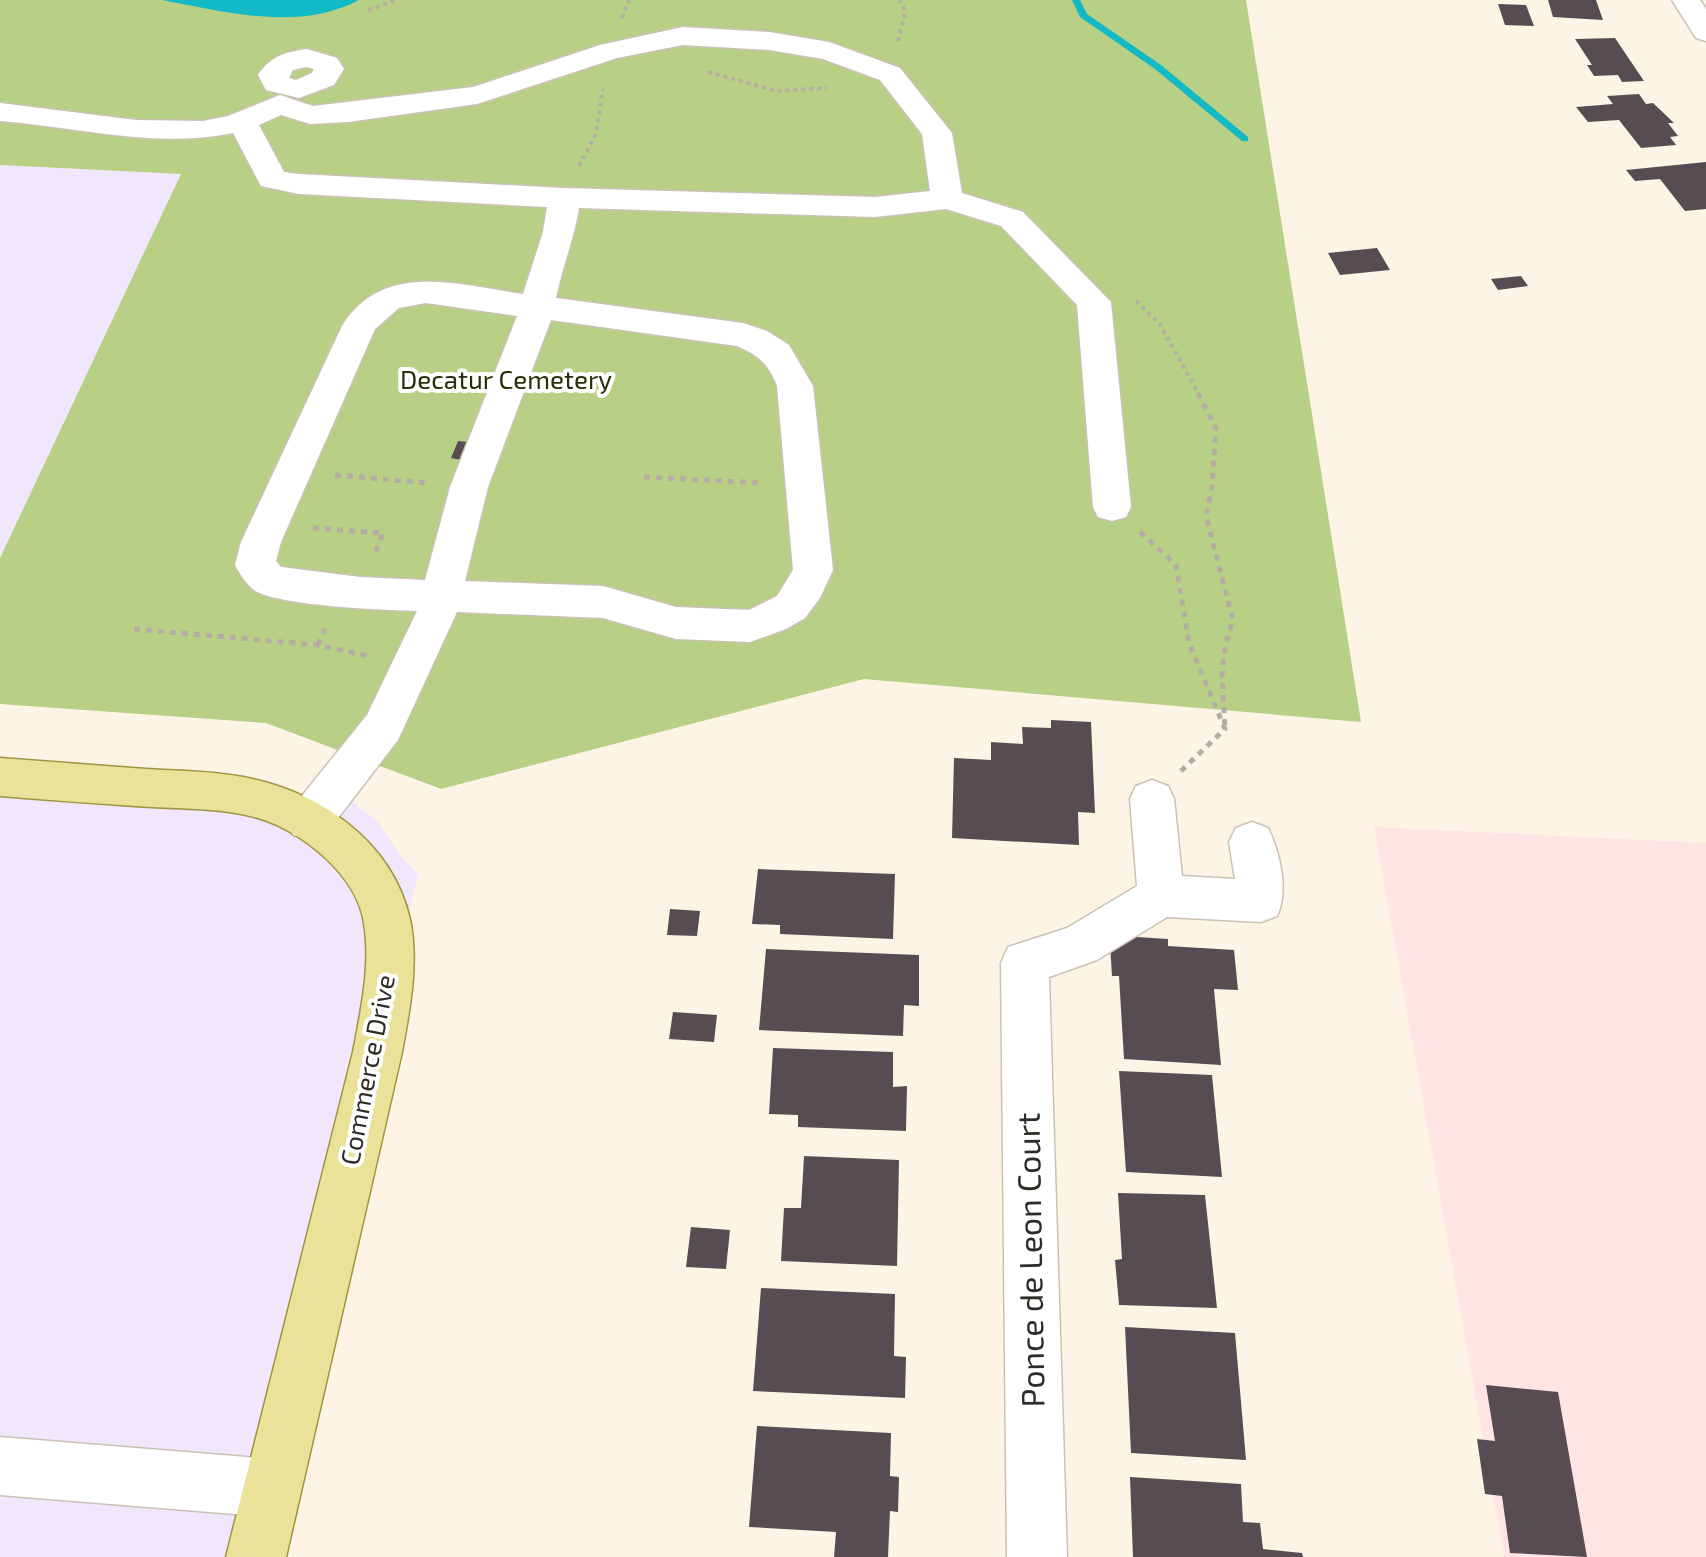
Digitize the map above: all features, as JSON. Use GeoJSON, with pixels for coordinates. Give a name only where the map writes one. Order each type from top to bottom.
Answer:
{"type":"FeatureCollection","features":[{"type":"Feature","properties":{"kind":"main road","name":"Commerce Drive"},"geometry":{"type":"LineString","coordinates":[[0,777],[234,795],[278,805],[309,821],[353,857],[379,896],[386,921],[388,973],[369,1086],[256,1557]]}},
{"type":"Feature","properties":{"kind":"street"},"geometry":{"type":"LineString","coordinates":[[1686,0],[1706,32]]}},
{"type":"Feature","properties":{"kind":"street"},"geometry":{"type":"LineString","coordinates":[[0,112],[37,113],[143,132],[204,131],[243,124],[285,97],[310,115],[477,95],[610,51],[683,36],[769,41],[829,51],[890,74],[937,133],[947,199]]}},
{"type":"Feature","properties":{"kind":"street"},"geometry":{"type":"LineString","coordinates":[[243,124],[272,179],[299,184],[564,198],[875,207],[947,199],[1012,219],[1094,302],[1112,507]]}},
{"type":"Feature","properties":{"kind":"street"},"geometry":{"type":"LineString","coordinates":[[309,821],[383,727],[442,597],[469,487],[536,307],[559,232],[564,198]]}},
{"type":"Feature","properties":{"kind":"street"},"geometry":{"type":"LineString","coordinates":[[426,292],[743,335],[767,345],[785,359],[795,386],[813,570],[806,587],[791,607],[750,626],[676,623],[603,602],[360,593],[269,580],[255,565],[268,525],[292,472],[359,326],[378,302],[388,296],[426,292]]}},
{"type":"Feature","properties":{"kind":"street"},"geometry":{"type":"LineString","coordinates":[[1152,799],[1161,896],[1261,901],[1252,842]]}},
{"type":"Feature","properties":{"kind":"street","name":"Ponce de Leon Court"},"geometry":{"type":"LineString","coordinates":[[1037,1557],[1025,963],[1080,945],[1161,896]]}},
{"type":"Feature","properties":{"kind":"street"},"geometry":{"type":"LineString","coordinates":[[0,1466],[272,1488]]}},
{"type":"Feature","properties":{"kind":"path"},"geometry":{"type":"LineString","coordinates":[[368,10],[397,0]]}},
{"type":"Feature","properties":{"kind":"path"},"geometry":{"type":"LineString","coordinates":[[564,198],[596,134],[610,51],[629,0]]}},
{"type":"Feature","properties":{"kind":"path"},"geometry":{"type":"LineString","coordinates":[[890,74],[905,12],[900,0]]}},
{"type":"Feature","properties":{"kind":"path"},"geometry":{"type":"LineString","coordinates":[[1126,297],[1137,301],[1160,324],[1216,429],[1212,486],[1206,516],[1233,620],[1225,646],[1222,675],[1225,729],[1152,799]]}},
{"type":"Feature","properties":{"kind":"path"},"geometry":{"type":"LineString","coordinates":[[292,472],[469,487]]}},
{"type":"Feature","properties":{"kind":"path"},"geometry":{"type":"LineString","coordinates":[[644,477],[805,485]]}},
{"type":"Feature","properties":{"kind":"path"},"geometry":{"type":"LineString","coordinates":[[1112,507],[1176,565],[1189,643],[1225,729]]}},
{"type":"Feature","properties":{"kind":"path"},"geometry":{"type":"LineString","coordinates":[[268,525],[383,533],[360,593]]}},
{"type":"Feature","properties":{"kind":"path"},"geometry":{"type":"LineString","coordinates":[[134,629],[318,645],[412,666]]}},
{"type":"Feature","properties":{"kind":"shaded area"},"geometry":{"type":"Polygon","coordinates":[[[0,165],[181,174],[0,558],[0,165]]]}},
{"type":"Feature","properties":{"kind":"shaded area"},"geometry":{"type":"Polygon","coordinates":[[[0,770],[351,801],[377,821],[400,855],[418,874],[256,1557],[0,1557],[0,770]]]}},
{"type":"Feature","properties":{"kind":"shaded area"},"geometry":{"type":"Polygon","coordinates":[[[1374,827],[1706,843],[1706,1557],[1504,1557],[1374,827]]]}},
{"type":"Feature","properties":{"kind":"green space","name":"Decatur Cemetery"},"geometry":{"type":"Polygon","coordinates":[[[0,0],[1246,0],[1361,722],[864,679],[441,789],[266,723],[0,704],[0,558],[181,174],[0,165],[0,0]]]}},
{"type":"Feature","properties":{"kind":"water"},"geometry":{"type":"Polygon","coordinates":[[[162,0],[359,0],[336,10],[287,17],[237,14],[162,0]]]}},
{"type":"Feature","properties":{"kind":"building"},"geometry":{"type":"Polygon","coordinates":[[[1548,0],[1596,0],[1603,20],[1553,17],[1548,0]]]}},
{"type":"Feature","properties":{"kind":"building"},"geometry":{"type":"Polygon","coordinates":[[[1498,4],[1526,5],[1534,26],[1505,25],[1498,4]]]}},
{"type":"Feature","properties":{"kind":"building"},"geometry":{"type":"Polygon","coordinates":[[[1615,38],[1644,81],[1622,82],[1618,75],[1594,76],[1587,65],[1592,65],[1575,39],[1615,38]]]}},
{"type":"Feature","properties":{"kind":"building"},"geometry":{"type":"Polygon","coordinates":[[[1639,94],[1646,104],[1653,103],[1674,123],[1668,123],[1678,136],[1670,137],[1676,145],[1641,148],[1619,120],[1588,122],[1576,107],[1613,104],[1607,96],[1639,94]]]}},
{"type":"Feature","properties":{"kind":"building"},"geometry":{"type":"Polygon","coordinates":[[[1706,162],[1706,209],[1685,211],[1660,179],[1635,181],[1626,170],[1706,162]]]}},
{"type":"Feature","properties":{"kind":"building"},"geometry":{"type":"Polygon","coordinates":[[[1377,248],[1390,270],[1340,275],[1328,253],[1377,248]]]}},
{"type":"Feature","properties":{"kind":"building"},"geometry":{"type":"Polygon","coordinates":[[[1521,276],[1528,286],[1498,290],[1491,279],[1521,276]]]}},
{"type":"Feature","properties":{"kind":"building"},"geometry":{"type":"Polygon","coordinates":[[[458,441],[480,443],[472,462],[451,458],[458,441]]]}},
{"type":"Feature","properties":{"kind":"building"},"geometry":{"type":"Polygon","coordinates":[[[1051,720],[1091,722],[1095,813],[1078,812],[1079,845],[952,838],[954,758],[991,760],[991,742],[1023,744],[1022,727],[1051,728],[1051,720]]]}},
{"type":"Feature","properties":{"kind":"building"},"geometry":{"type":"Polygon","coordinates":[[[758,869],[895,874],[893,939],[780,934],[780,925],[752,924],[758,869]]]}},
{"type":"Feature","properties":{"kind":"building"},"geometry":{"type":"Polygon","coordinates":[[[670,909],[700,911],[697,936],[667,935],[670,909]]]}},
{"type":"Feature","properties":{"kind":"building"},"geometry":{"type":"Polygon","coordinates":[[[1122,936],[1168,939],[1168,946],[1234,950],[1238,990],[1214,989],[1221,1065],[1124,1059],[1119,976],[1112,976],[1110,944],[1122,936]]]}},
{"type":"Feature","properties":{"kind":"building"},"geometry":{"type":"Polygon","coordinates":[[[766,949],[919,955],[919,1006],[904,1005],[903,1036],[759,1030],[766,949]]]}},
{"type":"Feature","properties":{"kind":"building"},"geometry":{"type":"Polygon","coordinates":[[[673,1012],[717,1015],[714,1042],[669,1039],[673,1012]]]}},
{"type":"Feature","properties":{"kind":"building"},"geometry":{"type":"Polygon","coordinates":[[[773,1048],[893,1052],[893,1087],[907,1086],[906,1131],[798,1127],[798,1115],[769,1114],[773,1048]]]}},
{"type":"Feature","properties":{"kind":"building"},"geometry":{"type":"Polygon","coordinates":[[[1119,1071],[1212,1075],[1222,1177],[1126,1172],[1119,1071]]]}},
{"type":"Feature","properties":{"kind":"building"},"geometry":{"type":"Polygon","coordinates":[[[804,1156],[899,1160],[897,1266],[781,1261],[784,1208],[801,1208],[804,1156]]]}},
{"type":"Feature","properties":{"kind":"building"},"geometry":{"type":"Polygon","coordinates":[[[1118,1193],[1205,1195],[1217,1308],[1119,1305],[1115,1260],[1122,1259],[1118,1193]]]}},
{"type":"Feature","properties":{"kind":"building"},"geometry":{"type":"Polygon","coordinates":[[[691,1227],[730,1230],[726,1269],[686,1267],[691,1227]]]}},
{"type":"Feature","properties":{"kind":"building"},"geometry":{"type":"Polygon","coordinates":[[[761,1288],[895,1294],[894,1356],[906,1357],[905,1398],[753,1391],[761,1288]]]}},
{"type":"Feature","properties":{"kind":"building"},"geometry":{"type":"Polygon","coordinates":[[[1125,1327],[1235,1333],[1246,1460],[1131,1453],[1125,1327]]]}},
{"type":"Feature","properties":{"kind":"building"},"geometry":{"type":"Polygon","coordinates":[[[1486,1385],[1558,1392],[1587,1557],[1510,1553],[1502,1496],[1485,1494],[1477,1439],[1495,1441],[1486,1385]]]}},
{"type":"Feature","properties":{"kind":"building"},"geometry":{"type":"Polygon","coordinates":[[[757,1426],[891,1433],[890,1476],[899,1477],[898,1512],[890,1511],[888,1557],[834,1557],[836,1532],[749,1527],[757,1426]]]}},
{"type":"Feature","properties":{"kind":"building"},"geometry":{"type":"Polygon","coordinates":[[[1130,1477],[1241,1484],[1243,1522],[1260,1523],[1263,1549],[1302,1553],[1303,1557],[1133,1557],[1130,1477]]]}},
{"type":"Feature","properties":{"kind":"waterway"},"geometry":{"type":"LineString","coordinates":[[1076,0],[1083,15],[1158,67],[1245,139]]}}]}
